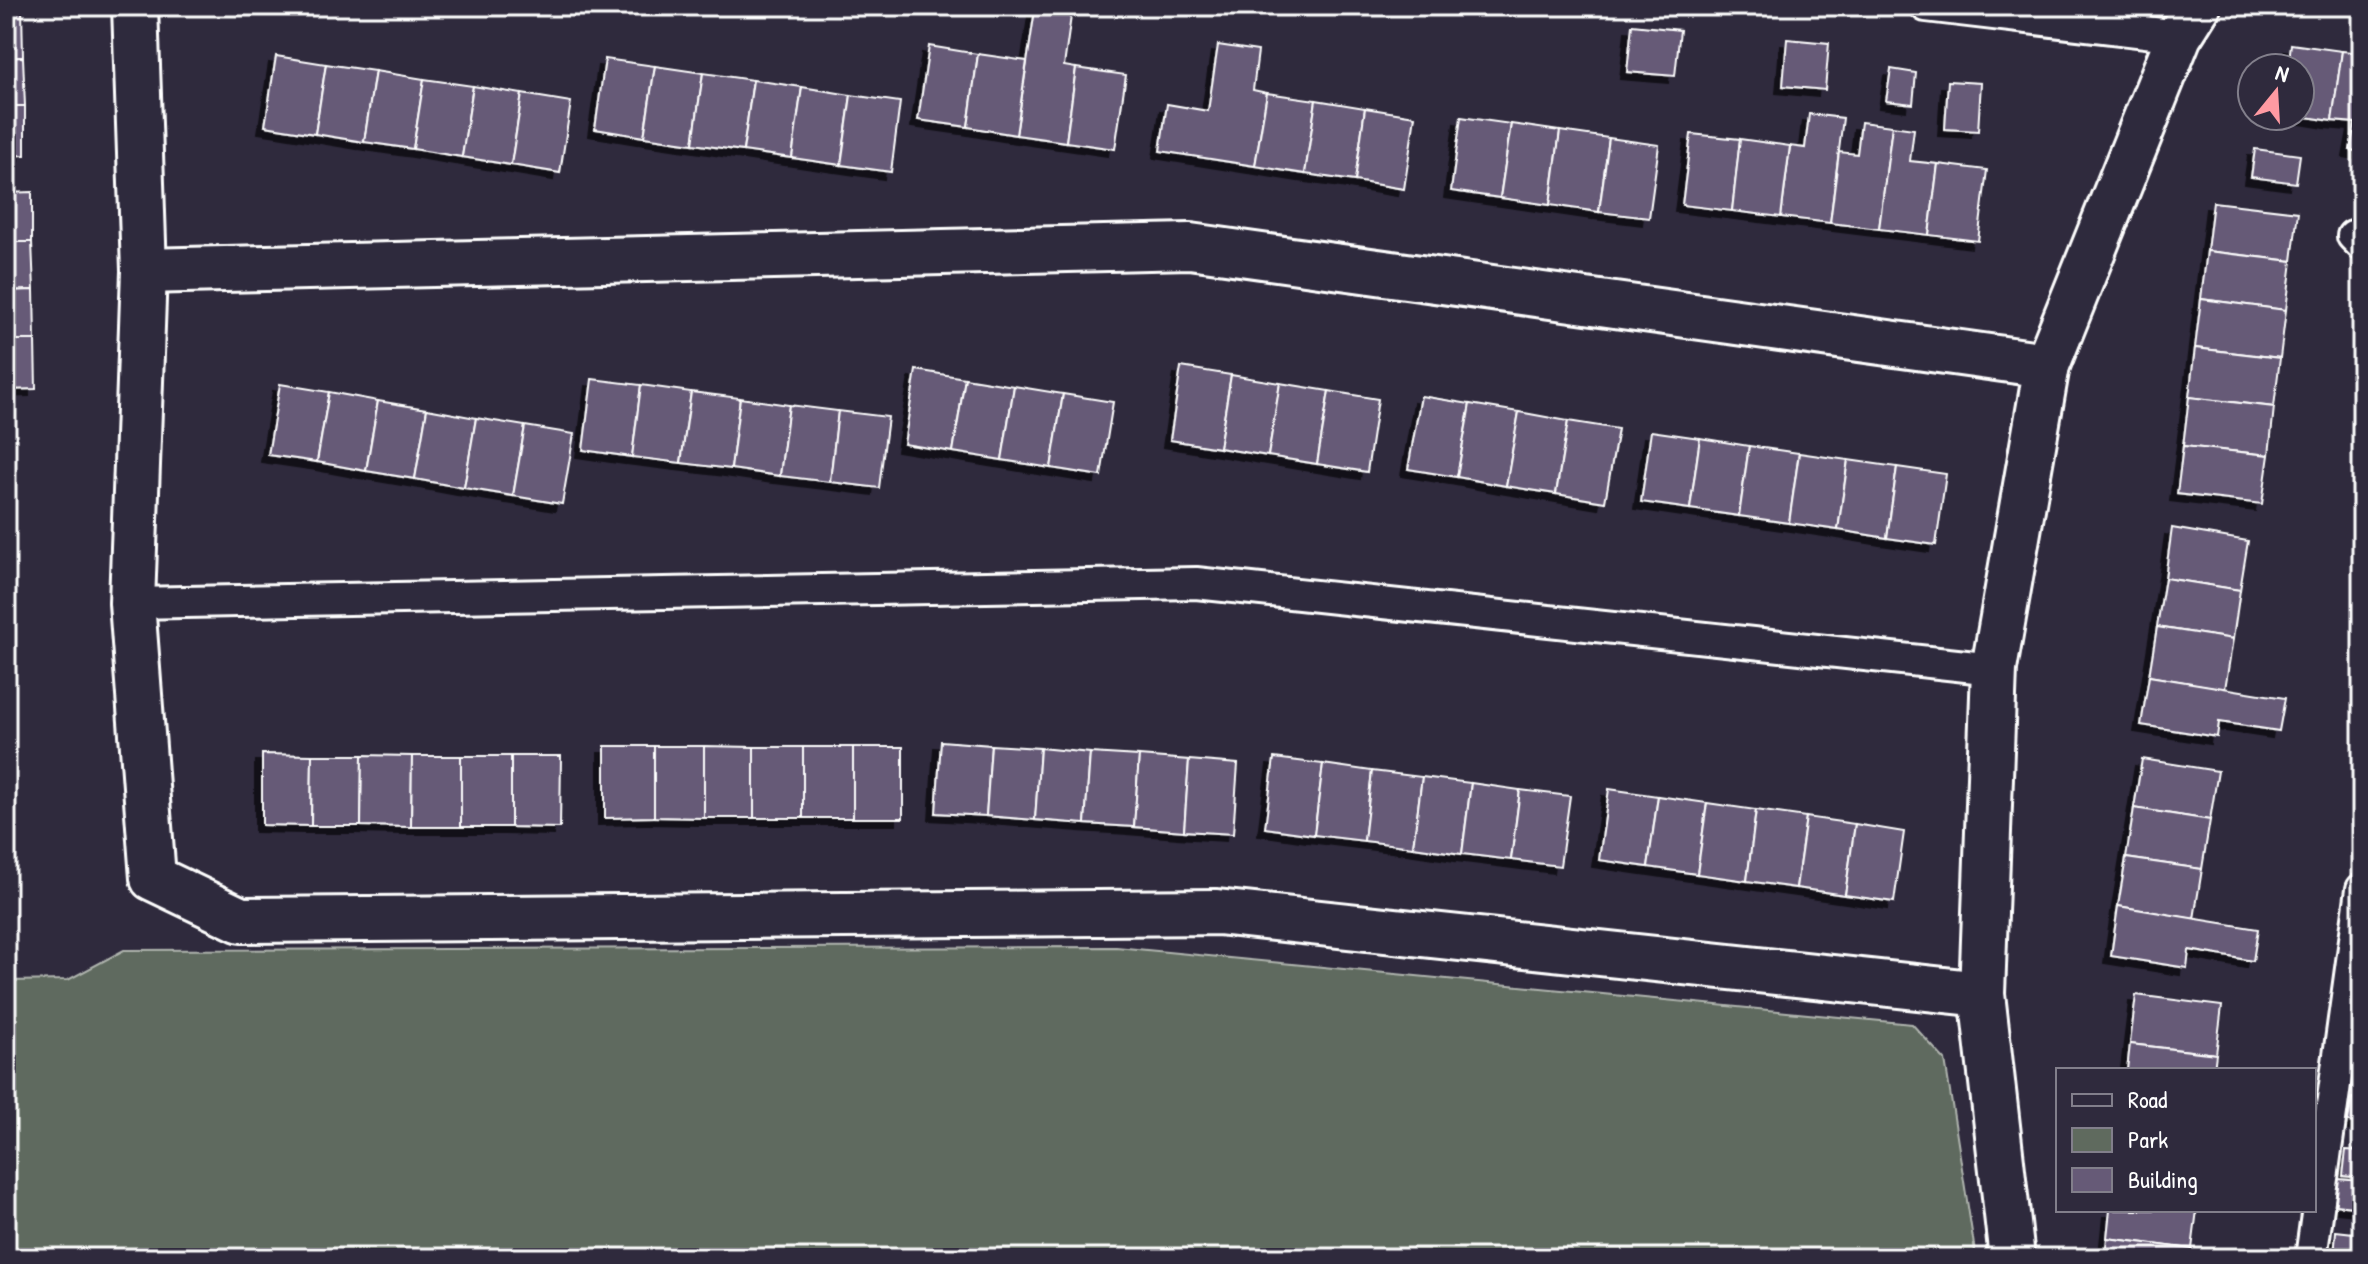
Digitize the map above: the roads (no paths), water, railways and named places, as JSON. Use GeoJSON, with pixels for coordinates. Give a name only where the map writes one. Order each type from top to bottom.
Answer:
{"type":"FeatureCollection","features":[{"type":"Feature","properties":{"kind":"street"},"geometry":{"type":"LineString","coordinates":[[135,6],[144,271],[132,603],[153,878],[241,920],[1217,912],[1982,994]]}},
{"type":"Feature","properties":{"kind":"street"},"geometry":{"type":"LineString","coordinates":[[2012,1258],[1982,994],[1994,669],[2047,365],[2188,21]]}},
{"type":"Feature","properties":{"kind":"street"},"geometry":{"type":"LineString","coordinates":[[144,271],[1190,246],[2047,365]]}},
{"type":"Feature","properties":{"kind":"lane"},"geometry":{"type":"LineString","coordinates":[[1926,6],[2188,21]]}},
{"type":"Feature","properties":{"kind":"lane"},"geometry":{"type":"LineString","coordinates":[[132,603],[1196,583],[1994,669]]}},
{"type":"Feature","properties":{"kind":"lane"},"geometry":{"type":"LineString","coordinates":[[2311,1258],[2362,889]]}}]}
